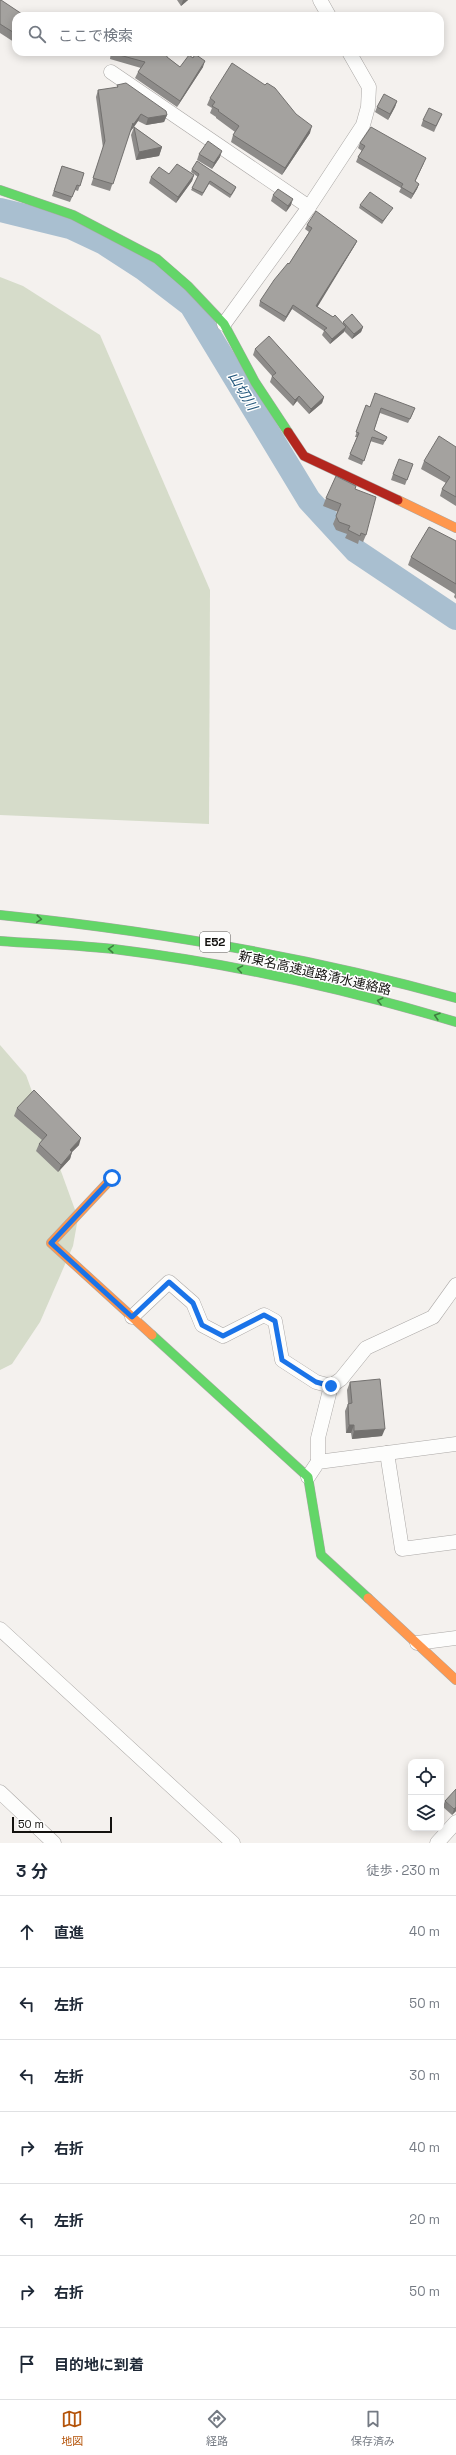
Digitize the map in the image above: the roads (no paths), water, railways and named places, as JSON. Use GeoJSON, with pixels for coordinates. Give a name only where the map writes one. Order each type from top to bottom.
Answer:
{"type":"FeatureCollection","features":[{"type":"Feature","properties":{"kind":"main road"},"geometry":{"type":"LineString","coordinates":[[0,190],[73,215],[110,233],[157,259],[188,286],[224,324],[255,382],[304,456],[456,528]]}},
{"type":"Feature","properties":{"kind":"main road","name":"新東名高速道路清水連絡路"},"geometry":{"type":"LineString","coordinates":[[0,915],[184,936],[335,966],[456,998]]}},
{"type":"Feature","properties":{"kind":"main road","name":"新東名高速道路清水連絡路"},"geometry":{"type":"LineString","coordinates":[[0,941],[120,950],[242,969],[418,1010],[456,1022]]}},
{"type":"Feature","properties":{"kind":"main road"},"geometry":{"type":"LineString","coordinates":[[112,1178],[51,1243],[308,1477],[321,1555],[456,1680]]}},
{"type":"Feature","properties":{"kind":"street"},"geometry":{"type":"LineString","coordinates":[[320,0],[327,12]]}},
{"type":"Feature","properties":{"kind":"street"},"geometry":{"type":"LineString","coordinates":[[224,324],[309,207],[363,125],[368,107],[369,87],[350,56]]}},
{"type":"Feature","properties":{"kind":"street"},"geometry":{"type":"LineString","coordinates":[[111,72],[309,207]]}},
{"type":"Feature","properties":{"kind":"street"},"geometry":{"type":"LineString","coordinates":[[132,1317],[169,1282],[193,1303],[202,1325],[223,1336],[264,1315],[275,1321],[282,1360],[316,1382],[331,1386]]}},
{"type":"Feature","properties":{"kind":"street"},"geometry":{"type":"LineString","coordinates":[[308,1477],[318,1462],[318,1438],[331,1386],[341,1379],[366,1348],[433,1318],[456,1285]]}},
{"type":"Feature","properties":{"kind":"street"},"geometry":{"type":"LineString","coordinates":[[318,1462],[456,1444]]}},
{"type":"Feature","properties":{"kind":"street"},"geometry":{"type":"LineString","coordinates":[[387,1452],[402,1549],[456,1542]]}},
{"type":"Feature","properties":{"kind":"street"},"geometry":{"type":"LineString","coordinates":[[0,1629],[225,1840]]}},
{"type":"Feature","properties":{"kind":"street"},"geometry":{"type":"LineString","coordinates":[[417,1643],[456,1638]]}},
{"type":"Feature","properties":{"kind":"street"},"geometry":{"type":"LineString","coordinates":[[0,1792],[54,1843]]}},
{"type":"Feature","properties":{"kind":"street"},"geometry":{"type":"LineString","coordinates":[[437,1843],[456,1822]]}},
{"type":"Feature","properties":{"kind":"waterway","name":"山切川"},"geometry":{"type":"LineString","coordinates":[[0,210],[70,227],[104,243],[144,269],[191,305],[309,500],[356,551],[456,618]]}}]}
